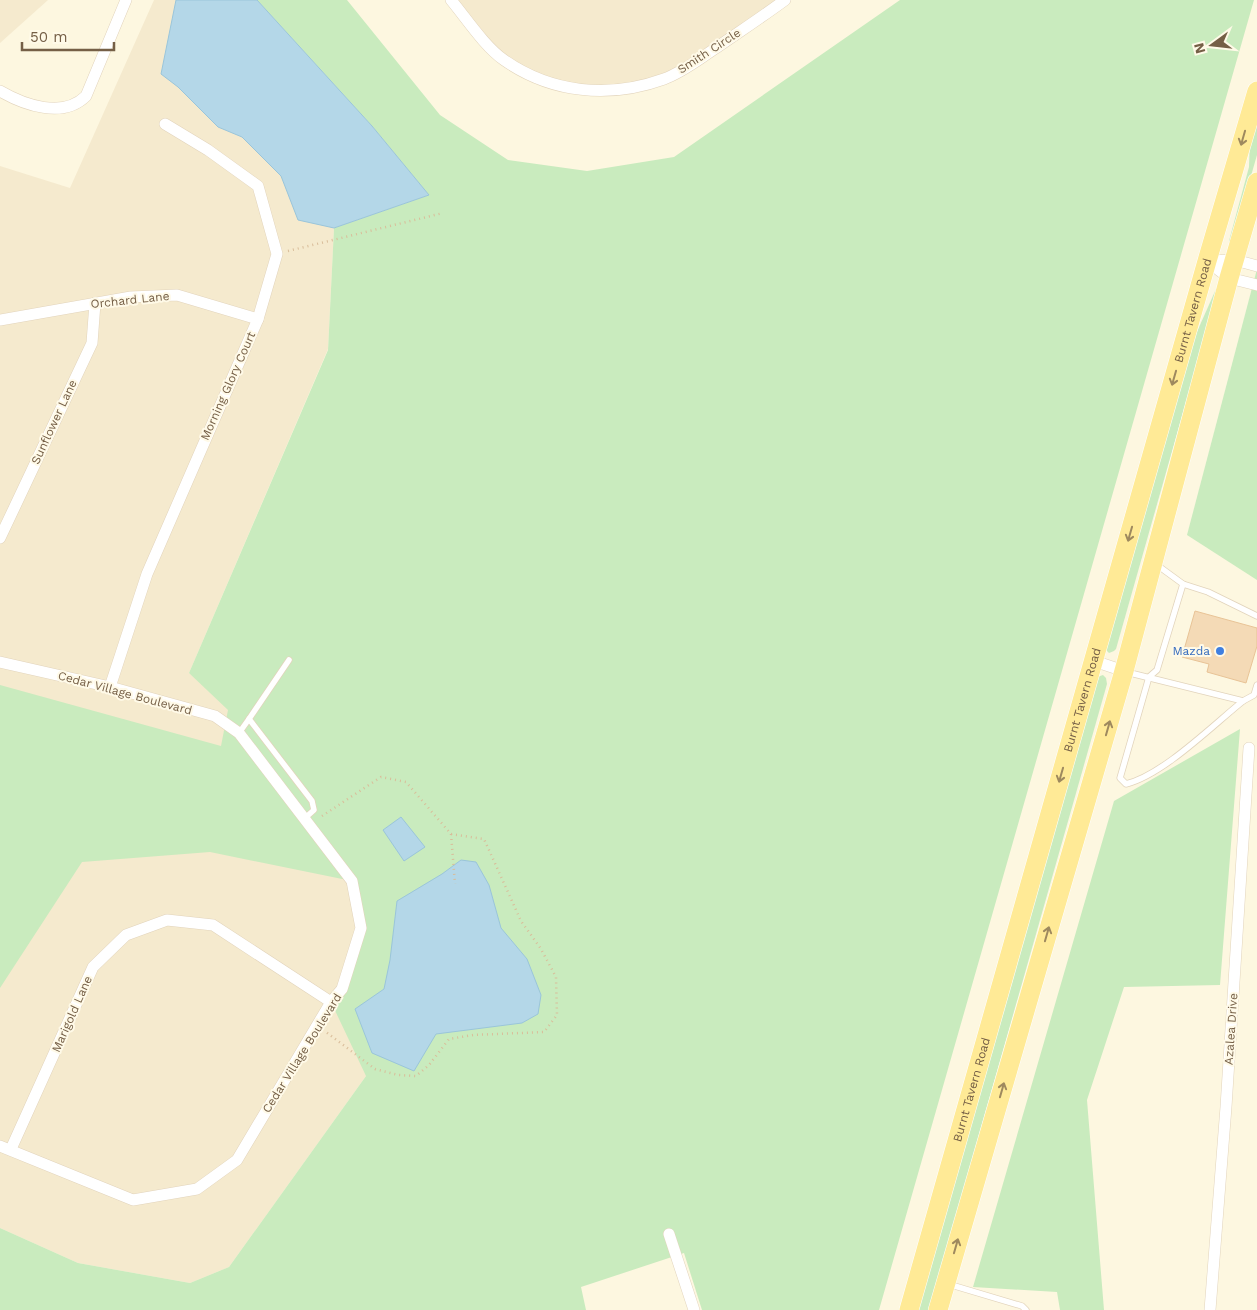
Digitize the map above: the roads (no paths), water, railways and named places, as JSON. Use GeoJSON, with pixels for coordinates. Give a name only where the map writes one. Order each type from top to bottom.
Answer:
{"type":"FeatureCollection","features":[{"type":"Feature","properties":{"kind":"main road","name":"Burnt Tavern Road"},"geometry":{"type":"LineString","coordinates":[[909,1310],[1257,91]]}},
{"type":"Feature","properties":{"kind":"main road","name":"Burnt Tavern Road"},"geometry":{"type":"LineString","coordinates":[[938,1310],[1124,671],[1229,278],[1257,182]]}},
{"type":"Feature","properties":{"kind":"street"},"geometry":{"type":"LineString","coordinates":[[0,90],[15,99],[40,107],[64,108],[78,104],[86,96],[126,0]]}},
{"type":"Feature","properties":{"kind":"street","name":"Smith Circle"},"geometry":{"type":"LineString","coordinates":[[451,0],[480,36],[502,58],[523,72],[554,84],[580,90],[616,90],[664,79],[687,68],[785,0]]}},
{"type":"Feature","properties":{"kind":"street","name":"Morning Glory Court"},"geometry":{"type":"LineString","coordinates":[[110,687],[147,574],[258,320],[277,254],[258,186],[208,150],[165,124]]}},
{"type":"Feature","properties":{"kind":"street"},"geometry":{"type":"LineString","coordinates":[[1207,261],[1235,260],[1257,266]]}},
{"type":"Feature","properties":{"kind":"street"},"geometry":{"type":"LineString","coordinates":[[1207,261],[1229,278],[1257,285]]}},
{"type":"Feature","properties":{"kind":"street","name":"Orchard Lane"},"geometry":{"type":"LineString","coordinates":[[0,320],[131,297],[177,295],[258,320]]}},
{"type":"Feature","properties":{"kind":"street","name":"Sunflower Lane"},"geometry":{"type":"LineString","coordinates":[[0,538],[92,343],[95,303]]}},
{"type":"Feature","properties":{"kind":"street"},"geometry":{"type":"LineString","coordinates":[[1094,661],[1124,671]]}},
{"type":"Feature","properties":{"kind":"street","name":"Cedar Village Boulevard"},"geometry":{"type":"LineString","coordinates":[[0,662],[110,687],[215,716],[239,733],[352,881],[360,928],[342,989],[331,1002],[237,1160],[197,1189],[133,1200],[5,1147]]}},
{"type":"Feature","properties":{"kind":"street","name":"Azalea Drive"},"geometry":{"type":"LineString","coordinates":[[1210,1310],[1226,1107],[1249,748]]}},
{"type":"Feature","properties":{"kind":"street","name":"Marigold Lane"},"geometry":{"type":"LineString","coordinates":[[5,1147],[93,967],[126,935],[167,920],[213,925],[331,1002]]}},
{"type":"Feature","properties":{"kind":"street"},"geometry":{"type":"LineString","coordinates":[[669,1234],[694,1310]]}},
{"type":"Feature","properties":{"kind":"lane"},"geometry":{"type":"LineString","coordinates":[[1153,563],[1183,584],[1208,592],[1257,616]]}},
{"type":"Feature","properties":{"kind":"lane"},"geometry":{"type":"LineString","coordinates":[[1183,584],[1157,670],[1150,677],[1120,778],[1126,784],[1135,782],[1166,764],[1243,701],[1254,695],[1257,685]]}},
{"type":"Feature","properties":{"kind":"lane"},"geometry":{"type":"LineString","coordinates":[[239,733],[289,660]]}},
{"type":"Feature","properties":{"kind":"lane"},"geometry":{"type":"LineString","coordinates":[[1124,671],[1243,701]]}},
{"type":"Feature","properties":{"kind":"lane"},"geometry":{"type":"LineString","coordinates":[[249,719],[312,801],[314,810],[307,821]]}},
{"type":"Feature","properties":{"kind":"lane"},"geometry":{"type":"LineString","coordinates":[[946,1283],[1022,1306],[1026,1310]]}},
{"type":"Feature","properties":{"kind":"water"},"geometry":{"type":"Polygon","coordinates":[[[176,0],[257,0],[372,126],[429,195],[334,228],[298,220],[281,176],[242,137],[218,127],[178,87],[161,74],[176,0]]]}},
{"type":"Feature","properties":{"kind":"water"},"geometry":{"type":"Polygon","coordinates":[[[401,817],[425,847],[404,861],[383,830],[401,817]]]}},
{"type":"Feature","properties":{"kind":"water"},"geometry":{"type":"Polygon","coordinates":[[[461,860],[476,862],[489,885],[501,928],[527,959],[541,995],[538,1014],[522,1023],[436,1034],[414,1071],[372,1053],[355,1009],[384,989],[390,960],[397,901],[442,874],[461,860]]]}},
{"type":"Feature","properties":{"kind":"place","name":"Mazda"},"geometry":{"type":"Point","coordinates":[1220,651]}}]}
